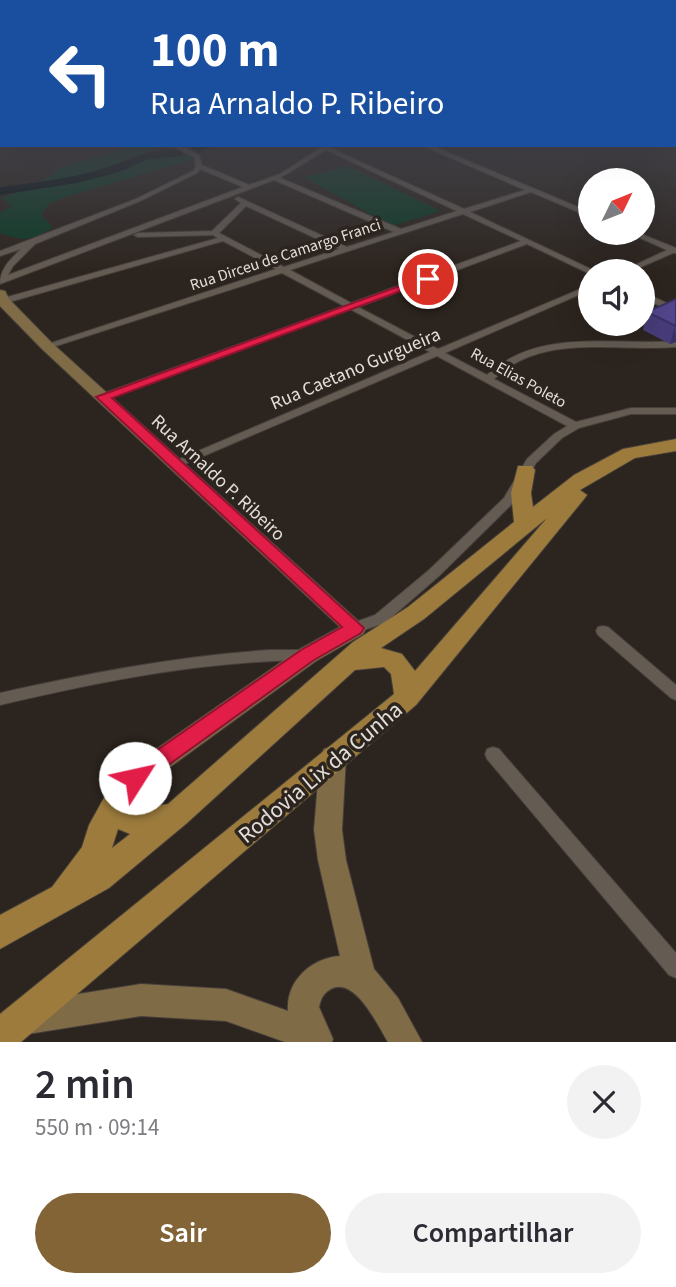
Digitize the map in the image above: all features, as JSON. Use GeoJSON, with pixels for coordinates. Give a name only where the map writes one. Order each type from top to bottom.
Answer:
{"type":"FeatureCollection","features":[{"type":"Feature","properties":{"kind":"main road","name":"Rodovia Lix da Cunha"},"geometry":{"type":"LineString","coordinates":[[0,933],[98,878],[177,814],[352,661],[362,649],[416,612],[581,479],[630,453],[676,445]]}},
{"type":"Feature","properties":{"kind":"main road","name":"Rodovia Lix da Cunha"},"geometry":{"type":"LineString","coordinates":[[12,1028],[243,837],[333,757],[407,698],[586,482],[602,468]]}},
{"type":"Feature","properties":{"kind":"main road"},"geometry":{"type":"LineString","coordinates":[[524,527],[521,493],[525,470]]}},
{"type":"Feature","properties":{"kind":"main road"},"geometry":{"type":"LineString","coordinates":[[352,661],[372,656],[397,664],[406,677],[407,698]]}},
{"type":"Feature","properties":{"kind":"main road"},"geometry":{"type":"LineString","coordinates":[[115,805],[120,816],[130,821],[152,821],[177,814]]}},
{"type":"Feature","properties":{"kind":"main road"},"geometry":{"type":"LineString","coordinates":[[60,898],[95,855],[104,825],[115,805]]}},
{"type":"Feature","properties":{"kind":"street"},"geometry":{"type":"LineString","coordinates":[[0,254],[188,176]]}},
{"type":"Feature","properties":{"kind":"street"},"geometry":{"type":"LineString","coordinates":[[222,176],[251,188]]}},
{"type":"Feature","properties":{"kind":"street"},"geometry":{"type":"LineString","coordinates":[[1,290],[128,235],[279,176]]}},
{"type":"Feature","properties":{"kind":"street"},"geometry":{"type":"LineString","coordinates":[[389,176],[578,265]]}},
{"type":"Feature","properties":{"kind":"street"},"geometry":{"type":"LineString","coordinates":[[497,176],[578,210]]}},
{"type":"Feature","properties":{"kind":"street"},"geometry":{"type":"LineString","coordinates":[[275,178],[401,232]]}},
{"type":"Feature","properties":{"kind":"street","name":"Rua Dirceu de Camargo Franci"},"geometry":{"type":"LineString","coordinates":[[47,346],[531,190]]}},
{"type":"Feature","properties":{"kind":"street"},"geometry":{"type":"LineString","coordinates":[[230,196],[345,249]]}},
{"type":"Feature","properties":{"kind":"street"},"geometry":{"type":"LineString","coordinates":[[128,235],[214,233],[245,203]]}},
{"type":"Feature","properties":{"kind":"street","name":"Rua Elias Poleto"},"geometry":{"type":"LineString","coordinates":[[214,233],[575,426]]}},
{"type":"Feature","properties":{"kind":"street"},"geometry":{"type":"LineString","coordinates":[[1,290],[226,238]]}},
{"type":"Feature","properties":{"kind":"street"},"geometry":{"type":"LineString","coordinates":[[1,290],[10,265],[32,242]]}},
{"type":"Feature","properties":{"kind":"street"},"geometry":{"type":"LineString","coordinates":[[103,397],[526,242]]}},
{"type":"Feature","properties":{"kind":"street"},"geometry":{"type":"LineString","coordinates":[[655,242],[675,250]]}},
{"type":"Feature","properties":{"kind":"street"},"geometry":{"type":"LineString","coordinates":[[654,259],[675,250]]}},
{"type":"Feature","properties":{"kind":"street","name":"Rua Arnaldo P. Ribeiro"},"geometry":{"type":"LineString","coordinates":[[1,290],[47,346],[355,628]]}},
{"type":"Feature","properties":{"kind":"street","name":"Rua Caetano Gurgueira"},"geometry":{"type":"LineString","coordinates":[[174,465],[578,292]]}},
{"type":"Feature","properties":{"kind":"street"},"geometry":{"type":"LineString","coordinates":[[655,301],[676,310]]}},
{"type":"Feature","properties":{"kind":"street"},"geometry":{"type":"LineString","coordinates":[[488,379],[507,362],[538,350],[676,344]]}},
{"type":"Feature","properties":{"kind":"street"},"geometry":{"type":"LineString","coordinates":[[115,805],[120,794],[135,778],[308,655],[355,628],[380,619],[435,573],[509,499],[525,470],[545,447],[575,426],[631,411],[676,411]]}},
{"type":"Feature","properties":{"kind":"street"},"geometry":{"type":"LineString","coordinates":[[603,631],[676,694]]}},
{"type":"Feature","properties":{"kind":"street"},"geometry":{"type":"LineString","coordinates":[[0,699],[79,681],[190,662],[253,655],[308,655]]}},
{"type":"Feature","properties":{"kind":"street"},"geometry":{"type":"LineString","coordinates":[[493,754],[676,968]]}},
{"type":"Feature","properties":{"kind":"street"},"geometry":{"type":"LineString","coordinates":[[333,757],[328,830],[332,860],[361,978],[406,1042]]}},
{"type":"Feature","properties":{"kind":"street"},"geometry":{"type":"LineString","coordinates":[[317,1039],[303,1016],[302,998],[311,985],[323,975],[340,970],[361,978]]}},
{"type":"Feature","properties":{"kind":"street"},"geometry":{"type":"LineString","coordinates":[[12,1028],[141,1000],[153,1000],[226,1005],[317,1039]]}},
{"type":"Feature","properties":{"kind":"green space"},"geometry":{"type":"Polygon","coordinates":[[[50,176],[138,176],[49,204],[41,215],[53,227],[32,238],[21,239],[0,233],[0,213],[12,206],[1,198],[41,183],[50,176]]]}},
{"type":"Feature","properties":{"kind":"green space"},"geometry":{"type":"Polygon","coordinates":[[[368,176],[441,211],[392,226],[304,177],[368,176]]]}},
{"type":"Feature","properties":{"kind":"building"},"geometry":{"type":"Polygon","coordinates":[[[676,299],[676,326],[655,316],[655,308],[676,299]]]}},
{"type":"Feature","properties":{"kind":"waterway"},"geometry":{"type":"LineString","coordinates":[[0,191],[92,176]]}},
{"type":"Feature","properties":{"kind":"route"},"geometry":{"type":"LineString","coordinates":[[135,778],[308,655],[355,628],[174,465],[103,397],[428,279]]}}]}
